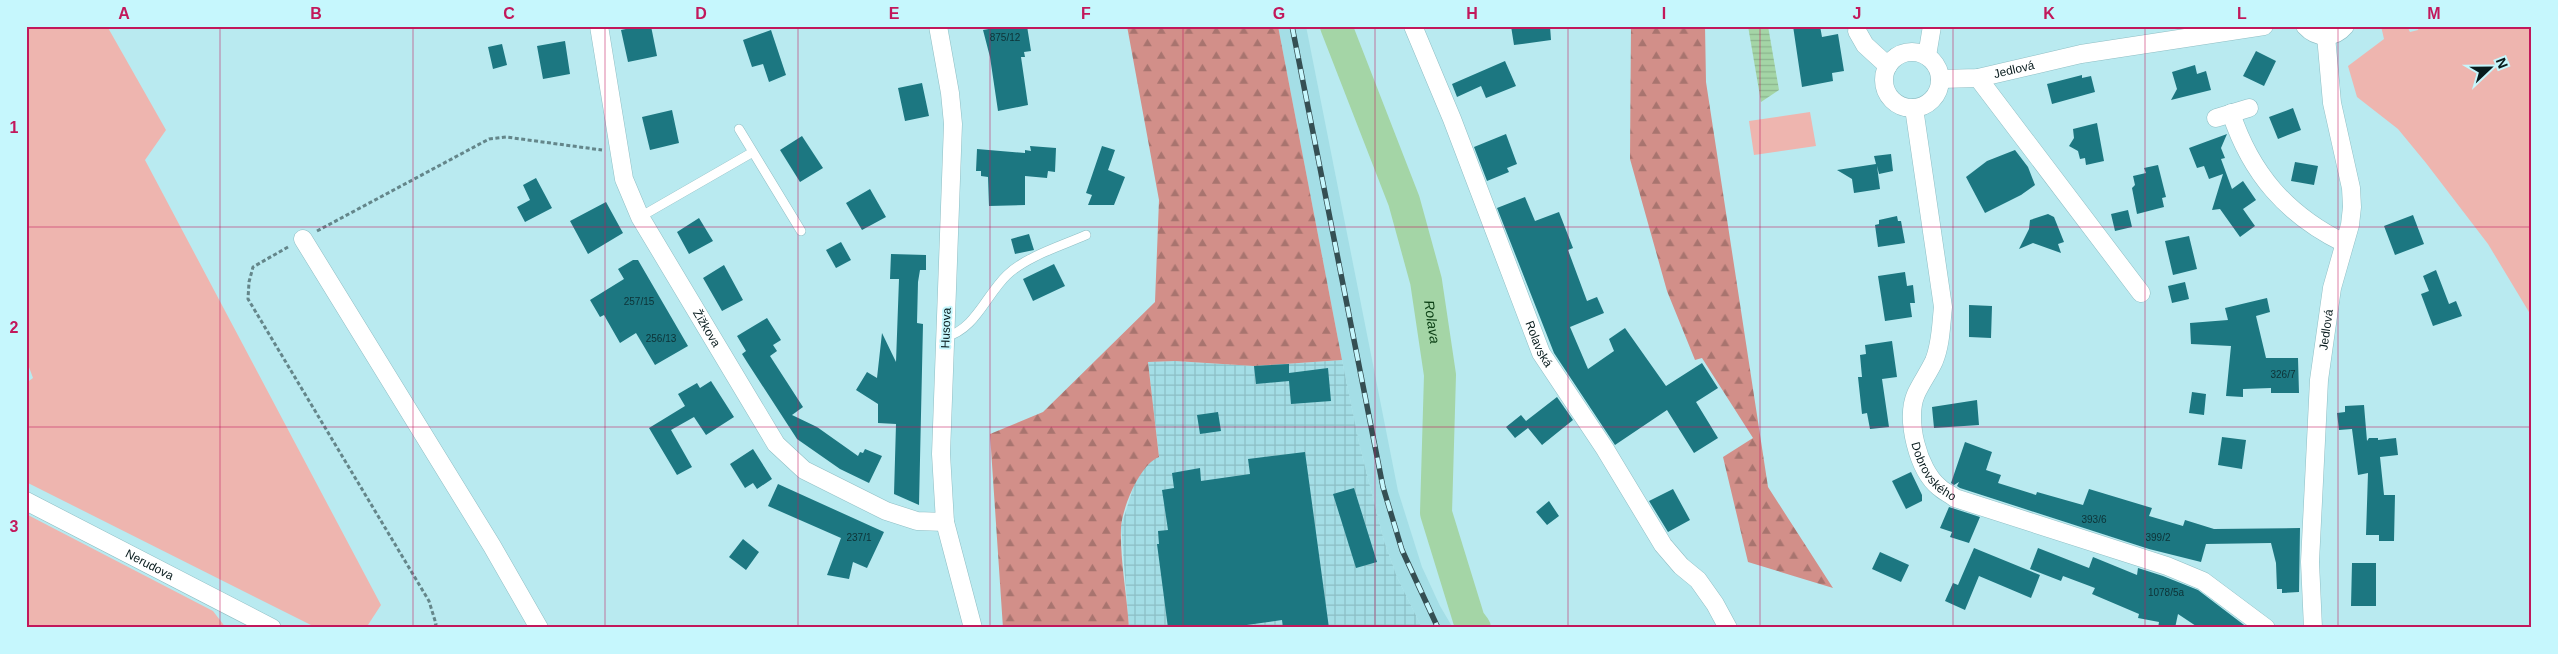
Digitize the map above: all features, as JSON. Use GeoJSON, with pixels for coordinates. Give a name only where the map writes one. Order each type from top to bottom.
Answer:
{"type":"FeatureCollection","features":[{"type":"Feature","properties":{"kind":"street","name":"Žižkova"},"geometry":{"type":"LineString","coordinates":[[599,26],[624,179],[640,217],[776,444],[804,470],[886,511],[917,521],[946,522]]}},
{"type":"Feature","properties":{"kind":"street","name":"Husova"},"geometry":{"type":"LineString","coordinates":[[938,26],[950,93],[953,124],[941,454],[946,522],[973,628]]}},
{"type":"Feature","properties":{"kind":"street","name":"Rolavská"},"geometry":{"type":"LineString","coordinates":[[1413,26],[1452,119],[1541,353],[1605,449],[1663,545],[1698,580],[1715,604],[1728,628]]}},
{"type":"Feature","properties":{"kind":"street"},"geometry":{"type":"LineString","coordinates":[[1926,56],[1932,26]]}},
{"type":"Feature","properties":{"kind":"street","name":"Jedlová"},"geometry":{"type":"LineString","coordinates":[[1940,79],[1978,78],[2080,54],[2264,26]]}},
{"type":"Feature","properties":{"kind":"street"},"geometry":{"type":"LineString","coordinates":[[2305,26],[2314,34],[2326,36],[2335,34],[2345,26]]}},
{"type":"Feature","properties":{"kind":"street"},"geometry":{"type":"LineString","coordinates":[[1857,31],[1865,45],[1888,66]]}},
{"type":"Feature","properties":{"kind":"street","name":"Jedlová"},"geometry":{"type":"LineString","coordinates":[[2313,628],[2310,562],[2319,380],[2332,288],[2352,208],[2351,188],[2332,103],[2326,36]]}},
{"type":"Feature","properties":{"kind":"street"},"geometry":{"type":"LineString","coordinates":[[1916,52],[1926,56],[1936,66],[1940,79],[1939,90],[1933,99],[1925,106],[1914,108],[1895,102],[1888,95],[1884,76],[1888,66],[1895,58],[1905,53],[1916,52]]}},
{"type":"Feature","properties":{"kind":"street"},"geometry":{"type":"LineString","coordinates":[[1978,78],[2141,293]]}},
{"type":"Feature","properties":{"kind":"street","name":"Dobrovského"},"geometry":{"type":"LineString","coordinates":[[1914,108],[1943,308],[1935,360],[1915,396],[1912,425],[1916,445],[1926,470],[1938,487],[1955,498],[2167,566],[2203,581],[2266,628]]}},
{"type":"Feature","properties":{"kind":"street"},"geometry":{"type":"LineString","coordinates":[[2249,108],[2224,115],[2236,128],[2269,186],[2293,212],[2315,229],[2344,243]]}},
{"type":"Feature","properties":{"kind":"street"},"geometry":{"type":"LineString","coordinates":[[303,238],[492,546],[539,628]]}},
{"type":"Feature","properties":{"kind":"street","name":"Nerudova"},"geometry":{"type":"LineString","coordinates":[[26,501],[272,628]]}},
{"type":"Feature","properties":{"kind":"lane"},"geometry":{"type":"LineString","coordinates":[[739,129],[801,231]]}},
{"type":"Feature","properties":{"kind":"lane"},"geometry":{"type":"LineString","coordinates":[[640,217],[753,152]]}},
{"type":"Feature","properties":{"kind":"lane"},"geometry":{"type":"LineString","coordinates":[[946,337],[957,334],[966,326],[1007,275],[1021,265],[1086,235]]}},
{"type":"Feature","properties":{"kind":"path"},"geometry":{"type":"LineString","coordinates":[[434,628],[436,624],[429,601],[248,299],[249,282],[253,267],[303,238],[489,139],[506,137],[620,153]]}},
{"type":"Feature","properties":{"kind":"shaded area"},"geometry":{"type":"Polygon","coordinates":[[[26,26],[107,26],[166,130],[145,160],[381,605],[366,628],[317,628],[26,482],[26,383],[33,378],[26,359],[26,26]]]}},
{"type":"Feature","properties":{"kind":"shaded area"},"geometry":{"type":"Polygon","coordinates":[[[1278,26],[1306,26],[1398,491],[1422,567],[1440,606],[1453,628],[1422,628],[1397,577],[1384,541],[1360,447],[1342,360],[1278,26]]]}},
{"type":"Feature","properties":{"kind":"shaded area"},"geometry":{"type":"Polygon","coordinates":[[[1748,26],[1768,26],[1779,90],[1761,102],[1748,26]]]}},
{"type":"Feature","properties":{"kind":"shaded area"},"geometry":{"type":"Polygon","coordinates":[[[2381,26],[2407,26],[2410,32],[2418,30],[2419,26],[2532,26],[2532,317],[2488,244],[2426,163],[2398,129],[2357,97],[2348,66],[2384,39],[2381,26]]]}},
{"type":"Feature","properties":{"kind":"shaded area"},"geometry":{"type":"Polygon","coordinates":[[[1810,112],[1816,146],[1754,155],[1749,121],[1810,112]]]}},
{"type":"Feature","properties":{"kind":"shaded area"},"geometry":{"type":"Polygon","coordinates":[[[1342,360],[1360,447],[1384,541],[1397,577],[1422,628],[1129,628],[1121,526],[1136,479],[1151,459],[1159,456],[1148,362],[1175,361],[1254,366],[1342,360]]]}},
{"type":"Feature","properties":{"kind":"shaded area"},"geometry":{"type":"Polygon","coordinates":[[[26,514],[213,611],[226,628],[26,628],[26,514]]]}},
{"type":"Feature","properties":{"kind":"green space"},"geometry":{"type":"Polygon","coordinates":[[[1127,26],[1278,26],[1342,360],[1254,366],[1175,361],[1148,362],[1159,457],[1145,468],[1139,477],[1128,499],[1122,519],[1122,553],[1129,628],[1003,628],[990,434],[1043,412],[1155,302],[1159,200],[1127,26]]]}},
{"type":"Feature","properties":{"kind":"green space"},"geometry":{"type":"Polygon","coordinates":[[[1631,26],[1705,26],[1706,82],[1768,487],[1833,588],[1748,562],[1723,457],[1753,438],[1702,358],[1695,360],[1667,291],[1630,159],[1631,26]]]}},
{"type":"Feature","properties":{"kind":"building"},"geometry":{"type":"Polygon","coordinates":[[[651,26],[657,56],[628,62],[621,30],[651,26]]]}},
{"type":"Feature","properties":{"kind":"building"},"geometry":{"type":"Polygon","coordinates":[[[1005,26],[1027,26],[1031,51],[1024,52],[1025,57],[1021,57],[1028,105],[998,111],[990,57],[983,30],[1005,26]]]}},
{"type":"Feature","properties":{"kind":"building"},"geometry":{"type":"Polygon","coordinates":[[[1511,26],[1550,26],[1551,40],[1514,45],[1511,26]]]}},
{"type":"Feature","properties":{"kind":"building"},"geometry":{"type":"Polygon","coordinates":[[[1793,26],[1820,26],[1822,37],[1838,34],[1844,71],[1832,73],[1833,81],[1802,87],[1793,26]]]}},
{"type":"Feature","properties":{"kind":"building"},"geometry":{"type":"Polygon","coordinates":[[[771,30],[786,75],[769,82],[763,64],[752,67],[743,40],[771,30]]]}},
{"type":"Feature","properties":{"kind":"building"},"geometry":{"type":"Polygon","coordinates":[[[565,41],[570,74],[543,79],[537,46],[565,41]]]}},
{"type":"Feature","properties":{"kind":"building"},"geometry":{"type":"Polygon","coordinates":[[[502,44],[507,65],[493,69],[488,47],[502,44]]]}},
{"type":"Feature","properties":{"kind":"building"},"geometry":{"type":"Polygon","coordinates":[[[2256,51],[2276,61],[2264,86],[2243,76],[2256,51]]]}},
{"type":"Feature","properties":{"kind":"building"},"geometry":{"type":"Polygon","coordinates":[[[1505,61],[1516,86],[1486,98],[1481,86],[1457,97],[1452,84],[1505,61]]]}},
{"type":"Feature","properties":{"kind":"building"},"geometry":{"type":"Polygon","coordinates":[[[2195,65],[2197,74],[2206,71],[2211,90],[2171,100],[2177,89],[2172,72],[2195,65]]]}},
{"type":"Feature","properties":{"kind":"building"},"geometry":{"type":"Polygon","coordinates":[[[2082,75],[2082,78],[2091,76],[2095,92],[2052,104],[2047,84],[2082,75]]]}},
{"type":"Feature","properties":{"kind":"building"},"geometry":{"type":"Polygon","coordinates":[[[922,83],[929,116],[905,121],[898,88],[922,83]]]}},
{"type":"Feature","properties":{"kind":"building"},"geometry":{"type":"Polygon","coordinates":[[[2293,108],[2301,130],[2278,139],[2269,117],[2293,108]]]}},
{"type":"Feature","properties":{"kind":"building"},"geometry":{"type":"Polygon","coordinates":[[[672,110],[679,143],[650,150],[642,117],[672,110]]]}},
{"type":"Feature","properties":{"kind":"building"},"geometry":{"type":"Polygon","coordinates":[[[2097,123],[2104,161],[2086,165],[2085,158],[2080,159],[2078,151],[2069,146],[2074,138],[2073,129],[2097,123]]]}},
{"type":"Feature","properties":{"kind":"building"},"geometry":{"type":"Polygon","coordinates":[[[1506,134],[1517,164],[1507,168],[1509,172],[1487,181],[1474,147],[1506,134]]]}},
{"type":"Feature","properties":{"kind":"building"},"geometry":{"type":"Polygon","coordinates":[[[2227,134],[2221,148],[2225,158],[2221,159],[2232,189],[2243,181],[2256,200],[2243,209],[2255,226],[2240,237],[2220,209],[2212,210],[2223,174],[2209,179],[2204,166],[2197,168],[2189,148],[2227,134]]]}},
{"type":"Feature","properties":{"kind":"building"},"geometry":{"type":"Polygon","coordinates":[[[802,136],[823,168],[800,182],[780,150],[802,136]]]}},
{"type":"Feature","properties":{"kind":"building"},"geometry":{"type":"Polygon","coordinates":[[[1030,146],[1056,148],[1055,172],[1048,171],[1047,178],[1025,176],[1025,205],[989,206],[988,177],[981,176],[981,171],[976,171],[977,149],[1025,153],[1025,150],[1031,151],[1030,146]]]}},
{"type":"Feature","properties":{"kind":"building"},"geometry":{"type":"Polygon","coordinates":[[[1102,146],[1115,150],[1108,170],[1125,177],[1114,205],[1088,205],[1092,195],[1086,193],[1102,146]]]}},
{"type":"Feature","properties":{"kind":"building"},"geometry":{"type":"Polygon","coordinates":[[[2015,150],[2028,167],[2035,185],[2021,195],[1985,213],[1966,177],[1987,161],[2015,150]]]}},
{"type":"Feature","properties":{"kind":"building"},"geometry":{"type":"Polygon","coordinates":[[[1891,154],[1893,171],[1879,174],[1877,166],[1880,189],[1854,193],[1852,179],[1837,170],[1876,164],[1874,156],[1891,154]]]}},
{"type":"Feature","properties":{"kind":"building"},"geometry":{"type":"Polygon","coordinates":[[[2295,162],[2318,166],[2314,185],[2291,181],[2295,162]]]}},
{"type":"Feature","properties":{"kind":"building"},"geometry":{"type":"Polygon","coordinates":[[[2158,165],[2166,197],[2162,198],[2164,207],[2137,214],[2132,188],[2135,185],[2133,176],[2146,173],[2144,168],[2158,165]]]}},
{"type":"Feature","properties":{"kind":"building"},"geometry":{"type":"Polygon","coordinates":[[[536,178],[552,208],[525,222],[517,207],[530,200],[523,185],[536,178]]]}},
{"type":"Feature","properties":{"kind":"building"},"geometry":{"type":"Polygon","coordinates":[[[870,189],[886,217],[862,230],[846,203],[870,189]]]}},
{"type":"Feature","properties":{"kind":"building"},"geometry":{"type":"Polygon","coordinates":[[[1525,197],[1535,221],[1559,212],[1573,248],[1568,250],[1587,301],[1597,297],[1604,313],[1570,327],[1588,369],[1614,351],[1609,339],[1625,328],[1666,386],[1702,363],[1718,388],[1696,402],[1718,438],[1694,453],[1667,410],[1615,445],[1554,353],[1497,208],[1525,197]]]}},
{"type":"Feature","properties":{"kind":"building"},"geometry":{"type":"Polygon","coordinates":[[[606,202],[623,233],[588,254],[570,221],[606,202]]]}},
{"type":"Feature","properties":{"kind":"building"},"geometry":{"type":"Polygon","coordinates":[[[2128,210],[2132,227],[2115,231],[2111,214],[2128,210]]]}},
{"type":"Feature","properties":{"kind":"building"},"geometry":{"type":"Polygon","coordinates":[[[2048,214],[2054,217],[2064,242],[2058,244],[2061,253],[2033,243],[2019,249],[2029,229],[2030,220],[2048,214]]]}},
{"type":"Feature","properties":{"kind":"building"},"geometry":{"type":"Polygon","coordinates":[[[2413,215],[2424,244],[2395,255],[2384,226],[2413,215]]]}},
{"type":"Feature","properties":{"kind":"building"},"geometry":{"type":"Polygon","coordinates":[[[1897,216],[1898,221],[1901,221],[1905,243],[1878,247],[1875,225],[1879,224],[1879,220],[1897,216]]]}},
{"type":"Feature","properties":{"kind":"building"},"geometry":{"type":"Polygon","coordinates":[[[699,218],[713,241],[689,254],[677,232],[699,218]]]}},
{"type":"Feature","properties":{"kind":"building"},"geometry":{"type":"Polygon","coordinates":[[[1029,234],[1034,250],[1015,254],[1011,239],[1029,234]]]}},
{"type":"Feature","properties":{"kind":"building"},"geometry":{"type":"Polygon","coordinates":[[[2189,236],[2197,269],[2173,275],[2165,241],[2189,236]]]}},
{"type":"Feature","properties":{"kind":"building"},"geometry":{"type":"Polygon","coordinates":[[[841,242],[851,260],[836,268],[826,250],[841,242]]]}},
{"type":"Feature","properties":{"kind":"building"},"geometry":{"type":"Polygon","coordinates":[[[891,254],[926,255],[926,270],[920,270],[918,282],[917,323],[923,324],[919,505],[894,494],[896,424],[878,423],[878,404],[856,390],[867,372],[877,378],[882,333],[896,362],[899,279],[890,279],[891,254]]]}},
{"type":"Feature","properties":{"kind":"building"},"geometry":{"type":"Polygon","coordinates":[[[633,260],[638,260],[688,346],[655,365],[636,333],[620,343],[604,315],[600,317],[590,300],[624,279],[618,269],[633,260]]]}},
{"type":"Feature","properties":{"kind":"building"},"geometry":{"type":"Polygon","coordinates":[[[1054,264],[1065,286],[1033,301],[1023,279],[1054,264]]]}},
{"type":"Feature","properties":{"kind":"building"},"geometry":{"type":"Polygon","coordinates":[[[724,265],[743,300],[722,311],[703,278],[724,265]]]}},
{"type":"Feature","properties":{"kind":"building"},"geometry":{"type":"Polygon","coordinates":[[[2436,270],[2449,304],[2456,301],[2462,316],[2433,326],[2421,294],[2429,291],[2423,276],[2436,270]]]}},
{"type":"Feature","properties":{"kind":"building"},"geometry":{"type":"Polygon","coordinates":[[[1905,272],[1907,286],[1913,285],[1915,303],[1910,303],[1912,317],[1885,321],[1878,276],[1905,272]]]}},
{"type":"Feature","properties":{"kind":"building"},"geometry":{"type":"Polygon","coordinates":[[[2185,282],[2189,299],[2172,303],[2168,286],[2185,282]]]}},
{"type":"Feature","properties":{"kind":"building"},"geometry":{"type":"Polygon","coordinates":[[[2267,298],[2270,312],[2256,316],[2266,358],[2298,358],[2299,393],[2271,393],[2271,388],[2243,389],[2243,397],[2226,396],[2231,346],[2191,344],[2190,323],[2228,320],[2225,308],[2267,298]]]}},
{"type":"Feature","properties":{"kind":"building"},"geometry":{"type":"Polygon","coordinates":[[[1969,305],[1992,306],[1991,338],[1969,337],[1969,305]]]}},
{"type":"Feature","properties":{"kind":"building"},"geometry":{"type":"Polygon","coordinates":[[[767,318],[781,340],[773,345],[777,351],[770,356],[803,407],[792,415],[817,427],[858,456],[865,449],[882,456],[869,483],[840,469],[797,439],[742,354],[746,351],[737,336],[767,318]]]}},
{"type":"Feature","properties":{"kind":"building"},"geometry":{"type":"Polygon","coordinates":[[[1892,341],[1897,377],[1882,379],[1889,427],[1870,429],[1867,413],[1862,414],[1858,377],[1862,377],[1860,355],[1866,354],[1865,345],[1892,341]]]}},
{"type":"Feature","properties":{"kind":"building"},"geometry":{"type":"Polygon","coordinates":[[[1289,364],[1289,373],[1328,368],[1331,401],[1291,404],[1289,381],[1256,384],[1254,366],[1289,364]]]}},
{"type":"Feature","properties":{"kind":"building"},"geometry":{"type":"Polygon","coordinates":[[[711,381],[734,417],[706,435],[694,417],[671,430],[692,467],[677,475],[649,428],[685,406],[678,394],[697,383],[700,388],[711,381]]]}},
{"type":"Feature","properties":{"kind":"building"},"geometry":{"type":"Polygon","coordinates":[[[2192,392],[2206,394],[2204,415],[2189,413],[2192,392]]]}},
{"type":"Feature","properties":{"kind":"building"},"geometry":{"type":"Polygon","coordinates":[[[1557,397],[1573,420],[1542,445],[1528,428],[1515,438],[1506,427],[1521,415],[1526,421],[1557,397]]]}},
{"type":"Feature","properties":{"kind":"building"},"geometry":{"type":"Polygon","coordinates":[[[1977,400],[1979,425],[1934,428],[1932,407],[1977,400]]]}},
{"type":"Feature","properties":{"kind":"building"},"geometry":{"type":"Polygon","coordinates":[[[2364,405],[2367,441],[2369,438],[2378,438],[2378,440],[2396,438],[2398,455],[2380,457],[2384,495],[2395,495],[2394,541],[2379,541],[2379,535],[2366,535],[2368,473],[2358,475],[2352,429],[2339,430],[2337,413],[2345,412],[2345,406],[2364,405]]]}},
{"type":"Feature","properties":{"kind":"building"},"geometry":{"type":"Polygon","coordinates":[[[1218,412],[1221,431],[1200,434],[1197,415],[1218,412]]]}},
{"type":"Feature","properties":{"kind":"building"},"geometry":{"type":"Polygon","coordinates":[[[2222,437],[2246,440],[2242,469],[2218,465],[2222,437]]]}},
{"type":"Feature","properties":{"kind":"building"},"geometry":{"type":"Polygon","coordinates":[[[1965,442],[1992,452],[1986,470],[2001,475],[1998,483],[2036,495],[2037,492],[2083,505],[2089,489],[2152,508],[2149,516],[2183,526],[2185,520],[2214,529],[2300,528],[2299,592],[2282,593],[2282,589],[2277,589],[2276,563],[2271,543],[2206,544],[2201,562],[2149,549],[1960,488],[1957,486],[1959,482],[1954,485],[1951,483],[1965,442]]]}},
{"type":"Feature","properties":{"kind":"building"},"geometry":{"type":"Polygon","coordinates":[[[753,449],[772,479],[757,489],[753,483],[745,488],[730,464],[753,449]]]}},
{"type":"Feature","properties":{"kind":"building"},"geometry":{"type":"Polygon","coordinates":[[[1305,452],[1329,628],[1283,628],[1282,620],[1225,628],[1168,628],[1157,544],[1159,544],[1158,531],[1168,530],[1162,490],[1174,488],[1172,473],[1200,468],[1201,481],[1250,474],[1248,459],[1305,452]]]}},
{"type":"Feature","properties":{"kind":"building"},"geometry":{"type":"Polygon","coordinates":[[[1911,472],[1922,495],[1922,501],[1906,509],[1892,481],[1911,472]]]}},
{"type":"Feature","properties":{"kind":"building"},"geometry":{"type":"Polygon","coordinates":[[[778,484],[884,532],[867,568],[853,562],[849,579],[827,575],[841,538],[768,506],[778,484]]]}},
{"type":"Feature","properties":{"kind":"building"},"geometry":{"type":"Polygon","coordinates":[[[1354,488],[1377,562],[1356,568],[1333,494],[1354,488]]]}},
{"type":"Feature","properties":{"kind":"building"},"geometry":{"type":"Polygon","coordinates":[[[1673,489],[1690,520],[1668,532],[1649,501],[1673,489]]]}},
{"type":"Feature","properties":{"kind":"building"},"geometry":{"type":"Polygon","coordinates":[[[1549,501],[1559,516],[1547,525],[1536,512],[1549,501]]]}},
{"type":"Feature","properties":{"kind":"building"},"geometry":{"type":"Polygon","coordinates":[[[1949,507],[1980,517],[1969,543],[1950,537],[1952,532],[1940,528],[1949,507]]]}},
{"type":"Feature","properties":{"kind":"building"},"geometry":{"type":"Polygon","coordinates":[[[743,539],[759,552],[746,570],[729,557],[743,539]]]}},
{"type":"Feature","properties":{"kind":"building"},"geometry":{"type":"Polygon","coordinates":[[[1974,548],[2040,575],[2031,598],[1979,576],[1965,610],[1945,601],[1953,583],[1958,585],[1974,548]]]}},
{"type":"Feature","properties":{"kind":"building"},"geometry":{"type":"Polygon","coordinates":[[[2038,548],[2089,568],[2093,557],[2137,575],[2138,568],[2163,576],[2198,590],[2248,628],[2199,628],[2178,614],[2175,628],[2158,628],[2159,622],[2138,618],[2139,614],[2092,594],[2095,588],[2063,576],[2061,581],[2030,569],[2038,548]]]}},
{"type":"Feature","properties":{"kind":"building"},"geometry":{"type":"Polygon","coordinates":[[[1880,552],[1909,565],[1901,582],[1872,569],[1880,552]]]}},
{"type":"Feature","properties":{"kind":"building"},"geometry":{"type":"Polygon","coordinates":[[[2352,563],[2376,563],[2376,606],[2351,606],[2352,563]]]}},
{"type":"Feature","properties":{"kind":"waterway","name":"Rolava"},"geometry":{"type":"LineString","coordinates":[[1336,26],[1404,201],[1426,281],[1440,375],[1436,513],[1469,620],[1475,628]]}},
{"type":"Feature","properties":{"kind":"railway"},"geometry":{"type":"LineString","coordinates":[[1292,26],[1383,487],[1402,550],[1438,628]]}}]}
